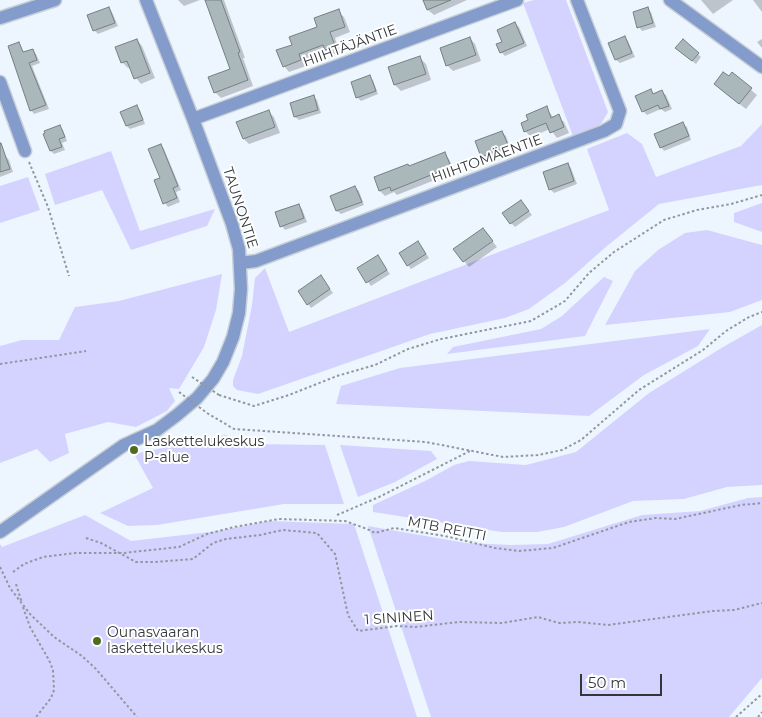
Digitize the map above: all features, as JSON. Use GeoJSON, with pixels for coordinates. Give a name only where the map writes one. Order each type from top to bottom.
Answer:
{"type":"FeatureCollection","features":[{"type":"Feature","properties":{"kind":"street"},"geometry":{"type":"LineString","coordinates":[[0,18],[55,0]]}},
{"type":"Feature","properties":{"kind":"street","name":"TAUNONTIE"},"geometry":{"type":"LineString","coordinates":[[0,532],[124,445],[156,430],[178,415],[197,398],[213,379],[223,362],[233,337],[240,305],[240,249],[193,119],[146,0]]}},
{"type":"Feature","properties":{"kind":"street","name":"HIIHTÄJÄNTIE"},"geometry":{"type":"LineString","coordinates":[[193,119],[517,0]]}},
{"type":"Feature","properties":{"kind":"street","name":"HIIHTOMÄENTIE"},"geometry":{"type":"LineString","coordinates":[[241,263],[256,261],[604,131],[616,124],[620,110],[577,0]]}},
{"type":"Feature","properties":{"kind":"street"},"geometry":{"type":"LineString","coordinates":[[670,0],[762,68]]}},
{"type":"Feature","properties":{"kind":"street"},"geometry":{"type":"LineString","coordinates":[[0,82],[25,151]]}},
{"type":"Feature","properties":{"kind":"path"},"geometry":{"type":"LineString","coordinates":[[25,151],[48,207],[68,276]]}},
{"type":"Feature","properties":{"kind":"path"},"geometry":{"type":"LineString","coordinates":[[192,377],[220,395],[254,406],[289,395],[337,376],[375,365],[441,338],[531,321],[565,301],[589,273],[614,252],[664,220],[697,210],[731,204],[762,195]]}},
{"type":"Feature","properties":{"kind":"path"},"geometry":{"type":"LineString","coordinates":[[179,392],[207,413],[234,429],[426,442],[503,457],[538,455],[562,450],[580,440],[639,390],[703,350],[734,326],[762,312]]}},
{"type":"Feature","properties":{"kind":"path"},"geometry":{"type":"LineString","coordinates":[[0,364],[86,351]]}},
{"type":"Feature","properties":{"kind":"path"},"geometry":{"type":"LineString","coordinates":[[337,515],[379,498],[470,451]]}},
{"type":"Feature","properties":{"kind":"path","name":"MTB REITTI"},"geometry":{"type":"LineString","coordinates":[[13,572],[24,564],[43,557],[74,553],[118,553],[179,547],[208,534],[234,526],[279,520],[345,522],[375,533],[394,528],[518,551],[553,548],[629,522],[656,518],[675,519],[741,505],[762,503]]}},
{"type":"Feature","properties":{"kind":"path","name":"1 SININEN"},"geometry":{"type":"LineString","coordinates":[[86,538],[101,543],[136,562],[155,562],[193,559],[214,543],[226,539],[283,530],[317,533],[335,554],[348,615],[358,631],[397,626],[414,627],[459,622],[502,623],[538,617],[559,623],[578,622],[608,625],[704,612],[734,610],[762,603]]}},
{"type":"Feature","properties":{"kind":"path"},"geometry":{"type":"LineString","coordinates":[[0,567],[10,588],[23,605],[48,632],[82,656],[96,669],[137,717]]}},
{"type":"Feature","properties":{"kind":"path"},"geometry":{"type":"LineString","coordinates":[[16,584],[30,627],[53,670],[54,690],[51,698],[36,717]]}},
{"type":"Feature","properties":{"kind":"path"},"geometry":{"type":"LineString","coordinates":[[736,717],[762,694]]}},
{"type":"Feature","properties":{"kind":"path"},"geometry":{"type":"LineString","coordinates":[[758,717],[762,712]]}},
{"type":"Feature","properties":{"kind":"shaded area"},"geometry":{"type":"Polygon","coordinates":[[[534,0],[566,0],[608,112],[601,124],[573,136],[523,3],[534,0]]]}},
{"type":"Feature","properties":{"kind":"shaded area"},"geometry":{"type":"Polygon","coordinates":[[[762,124],[762,185],[659,204],[565,283],[529,309],[505,318],[430,334],[258,394],[237,390],[233,386],[233,380],[242,356],[255,278],[265,268],[289,332],[609,210],[587,149],[627,133],[642,144],[656,177],[741,146],[762,124]]]}},
{"type":"Feature","properties":{"kind":"shaded area"},"geometry":{"type":"Polygon","coordinates":[[[111,151],[140,231],[215,209],[207,226],[131,250],[102,190],[55,205],[45,174],[111,151]]]}},
{"type":"Feature","properties":{"kind":"shaded area"},"geometry":{"type":"Polygon","coordinates":[[[28,177],[40,210],[0,223],[0,186],[28,177]]]}},
{"type":"Feature","properties":{"kind":"shaded area"},"geometry":{"type":"Polygon","coordinates":[[[762,203],[762,232],[734,222],[734,213],[762,203]]]}},
{"type":"Feature","properties":{"kind":"shaded area"},"geometry":{"type":"Polygon","coordinates":[[[707,230],[762,245],[762,300],[730,312],[605,325],[635,271],[658,250],[685,233],[707,230]]]}},
{"type":"Feature","properties":{"kind":"shaded area"},"geometry":{"type":"Polygon","coordinates":[[[222,274],[216,310],[204,347],[179,389],[169,388],[175,401],[167,411],[136,427],[108,422],[65,434],[69,453],[50,462],[37,449],[0,463],[0,346],[22,340],[59,340],[75,307],[119,301],[222,274]]]}},
{"type":"Feature","properties":{"kind":"shaded area"},"geometry":{"type":"Polygon","coordinates":[[[604,277],[613,281],[585,336],[447,354],[453,347],[541,329],[562,316],[604,277]]]}},
{"type":"Feature","properties":{"kind":"shaded area"},"geometry":{"type":"Polygon","coordinates":[[[762,325],[762,485],[727,487],[684,499],[633,501],[564,527],[537,532],[502,532],[373,512],[373,505],[454,465],[469,461],[526,465],[576,452],[649,393],[762,325]]]}},
{"type":"Feature","properties":{"kind":"shaded area"},"geometry":{"type":"Polygon","coordinates":[[[710,329],[698,346],[644,375],[589,416],[336,404],[341,386],[400,368],[710,329]]]}},
{"type":"Feature","properties":{"kind":"shaded area"},"geometry":{"type":"Polygon","coordinates":[[[225,435],[250,444],[325,445],[344,504],[284,504],[157,525],[128,526],[100,513],[153,488],[134,454],[225,435]]]}},
{"type":"Feature","properties":{"kind":"shaded area"},"geometry":{"type":"Polygon","coordinates":[[[340,445],[431,451],[437,459],[395,482],[358,497],[340,445]]]}},
{"type":"Feature","properties":{"kind":"shaded area"},"geometry":{"type":"Polygon","coordinates":[[[762,497],[762,678],[729,717],[431,717],[368,526],[466,543],[548,544],[642,515],[700,511],[748,498],[762,497]]]}},
{"type":"Feature","properties":{"kind":"shaded area"},"geometry":{"type":"Polygon","coordinates":[[[85,515],[131,541],[218,531],[269,521],[354,524],[417,717],[0,717],[0,544],[2,547],[85,515]]]}},
{"type":"Feature","properties":{"kind":"building"},"geometry":{"type":"Polygon","coordinates":[[[205,0],[221,0],[248,80],[214,93],[208,77],[230,69],[205,0]]]}},
{"type":"Feature","properties":{"kind":"building"},"geometry":{"type":"Polygon","coordinates":[[[423,0],[451,0],[427,10],[423,0]]]}},
{"type":"Feature","properties":{"kind":"building"},"geometry":{"type":"Polygon","coordinates":[[[109,7],[115,23],[93,31],[87,15],[109,7]]]}},
{"type":"Feature","properties":{"kind":"building"},"geometry":{"type":"Polygon","coordinates":[[[648,7],[653,23],[637,28],[633,12],[648,7]]]}},
{"type":"Feature","properties":{"kind":"building"},"geometry":{"type":"Polygon","coordinates":[[[339,9],[345,27],[330,32],[335,46],[325,50],[323,45],[299,54],[301,60],[283,67],[276,50],[292,45],[289,37],[317,27],[314,18],[339,9]]]}},
{"type":"Feature","properties":{"kind":"building"},"geometry":{"type":"Polygon","coordinates":[[[515,22],[524,43],[500,53],[496,44],[502,42],[497,30],[515,22]]]}},
{"type":"Feature","properties":{"kind":"building"},"geometry":{"type":"Polygon","coordinates":[[[625,36],[632,53],[615,60],[608,43],[625,36]]]}},
{"type":"Feature","properties":{"kind":"building"},"geometry":{"type":"Polygon","coordinates":[[[470,37],[476,55],[446,66],[440,48],[470,37]]]}},
{"type":"Feature","properties":{"kind":"building"},"geometry":{"type":"Polygon","coordinates":[[[137,39],[150,73],[134,79],[127,61],[121,63],[115,47],[137,39]]]}},
{"type":"Feature","properties":{"kind":"building"},"geometry":{"type":"Polygon","coordinates":[[[683,39],[699,53],[692,61],[675,48],[683,39]]]}},
{"type":"Feature","properties":{"kind":"building"},"geometry":{"type":"Polygon","coordinates":[[[19,42],[23,52],[33,49],[37,60],[29,63],[46,105],[30,111],[8,46],[19,42]]]}},
{"type":"Feature","properties":{"kind":"building"},"geometry":{"type":"Polygon","coordinates":[[[420,56],[426,74],[394,85],[388,67],[420,56]]]}},
{"type":"Feature","properties":{"kind":"building"},"geometry":{"type":"Polygon","coordinates":[[[723,72],[729,76],[732,72],[752,88],[739,104],[714,84],[723,72]]]}},
{"type":"Feature","properties":{"kind":"building"},"geometry":{"type":"Polygon","coordinates":[[[370,75],[376,91],[356,98],[351,82],[370,75]]]}},
{"type":"Feature","properties":{"kind":"building"},"geometry":{"type":"Polygon","coordinates":[[[651,89],[653,94],[662,90],[669,106],[660,109],[658,105],[642,112],[635,96],[651,89]]]}},
{"type":"Feature","properties":{"kind":"building"},"geometry":{"type":"Polygon","coordinates":[[[314,95],[318,110],[294,117],[290,103],[314,95]]]}},
{"type":"Feature","properties":{"kind":"building"},"geometry":{"type":"Polygon","coordinates":[[[137,105],[143,120],[126,126],[120,112],[137,105]]]}},
{"type":"Feature","properties":{"kind":"building"},"geometry":{"type":"Polygon","coordinates":[[[547,106],[551,118],[559,114],[564,127],[550,133],[546,123],[524,132],[521,123],[528,120],[526,115],[547,106]]]}},
{"type":"Feature","properties":{"kind":"building"},"geometry":{"type":"Polygon","coordinates":[[[269,110],[275,127],[243,139],[236,122],[269,110]]]}},
{"type":"Feature","properties":{"kind":"building"},"geometry":{"type":"Polygon","coordinates":[[[683,122],[689,136],[660,148],[654,134],[683,122]]]}},
{"type":"Feature","properties":{"kind":"building"},"geometry":{"type":"Polygon","coordinates":[[[60,125],[65,137],[59,139],[62,147],[50,151],[43,134],[45,133],[44,131],[60,125]]]}},
{"type":"Feature","properties":{"kind":"building"},"geometry":{"type":"Polygon","coordinates":[[[502,131],[509,147],[481,157],[475,141],[502,131]]]}},
{"type":"Feature","properties":{"kind":"building"},"geometry":{"type":"Polygon","coordinates":[[[0,143],[10,169],[0,172],[0,143]]]}},
{"type":"Feature","properties":{"kind":"building"},"geometry":{"type":"Polygon","coordinates":[[[161,144],[178,186],[173,188],[177,198],[163,204],[154,180],[160,178],[148,149],[161,144]]]}},
{"type":"Feature","properties":{"kind":"building"},"geometry":{"type":"Polygon","coordinates":[[[445,152],[451,167],[391,191],[390,187],[379,191],[374,177],[445,152]]]}},
{"type":"Feature","properties":{"kind":"building"},"geometry":{"type":"Polygon","coordinates":[[[568,163],[574,181],[549,190],[543,172],[568,163]]]}},
{"type":"Feature","properties":{"kind":"building"},"geometry":{"type":"Polygon","coordinates":[[[355,186],[362,202],[336,211],[330,196],[355,186]]]}},
{"type":"Feature","properties":{"kind":"building"},"geometry":{"type":"Polygon","coordinates":[[[521,200],[529,211],[510,224],[502,213],[521,200]]]}},
{"type":"Feature","properties":{"kind":"building"},"geometry":{"type":"Polygon","coordinates":[[[299,204],[304,218],[280,227],[275,212],[299,204]]]}},
{"type":"Feature","properties":{"kind":"building"},"geometry":{"type":"Polygon","coordinates":[[[483,228],[493,241],[463,262],[453,249],[483,228]]]}},
{"type":"Feature","properties":{"kind":"building"},"geometry":{"type":"Polygon","coordinates":[[[418,241],[426,254],[407,266],[399,253],[418,241]]]}},
{"type":"Feature","properties":{"kind":"building"},"geometry":{"type":"Polygon","coordinates":[[[378,255],[387,270],[366,283],[357,268],[378,255]]]}},
{"type":"Feature","properties":{"kind":"building"},"geometry":{"type":"Polygon","coordinates":[[[321,275],[330,289],[307,305],[298,291],[321,275]]]}},
{"type":"Feature","properties":{"kind":"place","name":"Laskettelukeskus P-alue"},"geometry":{"type":"Point","coordinates":[134,450]}},
{"type":"Feature","properties":{"kind":"place","name":"Ounasvaaran laskettelukeskus"},"geometry":{"type":"Point","coordinates":[97,641]}}]}
